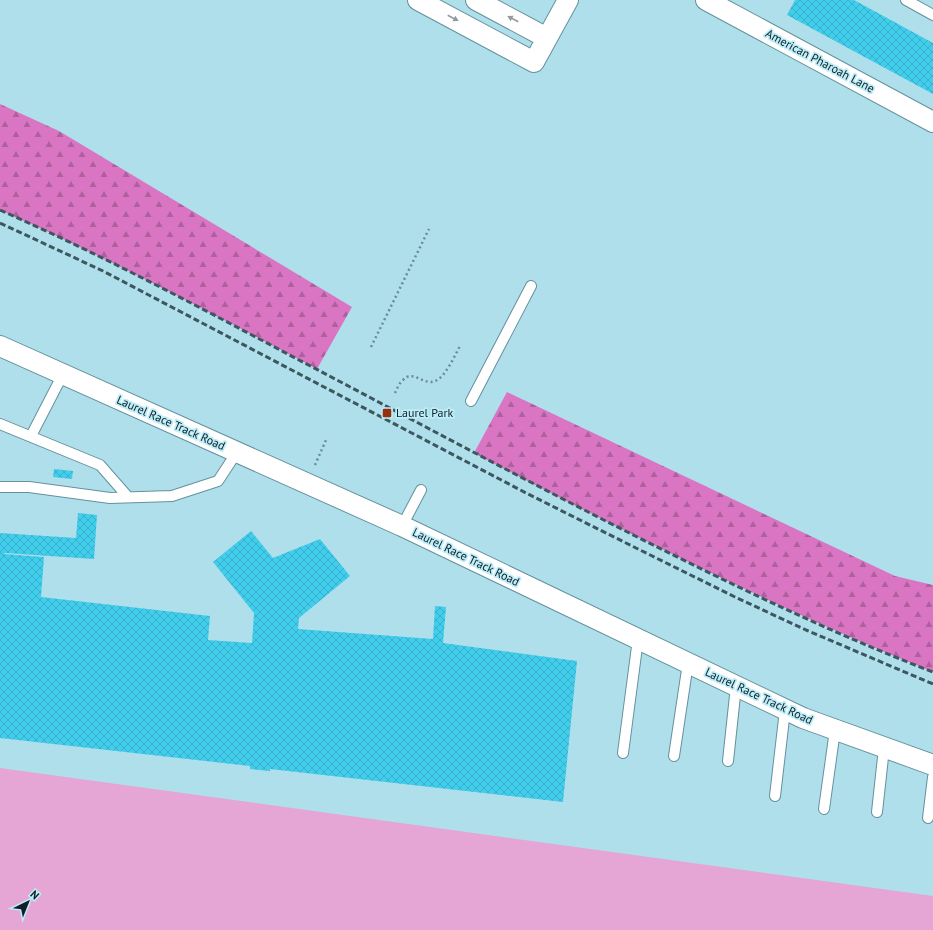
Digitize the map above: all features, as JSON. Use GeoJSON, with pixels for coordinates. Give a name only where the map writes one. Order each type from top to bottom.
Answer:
{"type":"FeatureCollection","features":[{"type":"Feature","properties":{"kind":"street"},"geometry":{"type":"LineString","coordinates":[[418,0],[534,62],[568,0]]}},
{"type":"Feature","properties":{"kind":"street"},"geometry":{"type":"LineString","coordinates":[[476,0],[547,38]]}},
{"type":"Feature","properties":{"kind":"street","name":"American Pharoah Lane"},"geometry":{"type":"LineString","coordinates":[[716,2],[933,122]]}},
{"type":"Feature","properties":{"kind":"street","name":"Laurel Race Track Road"},"geometry":{"type":"LineString","coordinates":[[0,346],[402,526],[785,710],[835,730],[933,765]]}},
{"type":"Feature","properties":{"kind":"lane"},"geometry":{"type":"LineString","coordinates":[[906,0],[933,15]]}},
{"type":"Feature","properties":{"kind":"lane"},"geometry":{"type":"LineString","coordinates":[[471,401],[531,286]]}},
{"type":"Feature","properties":{"kind":"lane"},"geometry":{"type":"LineString","coordinates":[[31,436],[63,374]]}},
{"type":"Feature","properties":{"kind":"lane"},"geometry":{"type":"LineString","coordinates":[[0,424],[100,465],[128,497]]}},
{"type":"Feature","properties":{"kind":"lane"},"geometry":{"type":"LineString","coordinates":[[0,487],[29,487],[110,498],[172,496],[218,481],[237,452]]}},
{"type":"Feature","properties":{"kind":"lane"},"geometry":{"type":"LineString","coordinates":[[402,526],[421,490]]}},
{"type":"Feature","properties":{"kind":"lane"},"geometry":{"type":"LineString","coordinates":[[623,754],[638,639]]}},
{"type":"Feature","properties":{"kind":"lane"},"geometry":{"type":"LineString","coordinates":[[674,756],[688,663]]}},
{"type":"Feature","properties":{"kind":"lane"},"geometry":{"type":"LineString","coordinates":[[728,761],[736,686]]}},
{"type":"Feature","properties":{"kind":"lane"},"geometry":{"type":"LineString","coordinates":[[775,796],[785,710]]}},
{"type":"Feature","properties":{"kind":"lane"},"geometry":{"type":"LineString","coordinates":[[824,808],[835,730]]}},
{"type":"Feature","properties":{"kind":"lane"},"geometry":{"type":"LineString","coordinates":[[877,812],[884,748]]}},
{"type":"Feature","properties":{"kind":"lane"},"geometry":{"type":"LineString","coordinates":[[928,818],[933,777]]}},
{"type":"Feature","properties":{"kind":"path"},"geometry":{"type":"LineString","coordinates":[[371,347],[429,229]]}},
{"type":"Feature","properties":{"kind":"path"},"geometry":{"type":"LineString","coordinates":[[394,393],[403,379],[408,376],[414,376],[428,382],[435,381],[443,375],[460,346]]}},
{"type":"Feature","properties":{"kind":"path"},"geometry":{"type":"LineString","coordinates":[[306,483],[326,440]]}},
{"type":"Feature","properties":{"kind":"shaded area"},"geometry":{"type":"Polygon","coordinates":[[[0,768],[933,896],[933,930],[0,930],[0,768]]]}},
{"type":"Feature","properties":{"kind":"green space"},"geometry":{"type":"Polygon","coordinates":[[[0,104],[59,131],[352,307],[317,369],[120,267],[0,210],[0,104]]]}},
{"type":"Feature","properties":{"kind":"green space"},"geometry":{"type":"Polygon","coordinates":[[[507,392],[895,576],[933,585],[933,672],[816,622],[701,568],[587,512],[474,453],[507,392]]]}},
{"type":"Feature","properties":{"kind":"building"},"geometry":{"type":"Polygon","coordinates":[[[795,0],[854,0],[933,43],[933,94],[787,15],[795,0]]]}},
{"type":"Feature","properties":{"kind":"building"},"geometry":{"type":"Polygon","coordinates":[[[54,469],[73,471],[72,479],[53,477],[54,469]]]}},
{"type":"Feature","properties":{"kind":"building"},"geometry":{"type":"Polygon","coordinates":[[[78,513],[97,515],[94,559],[4,554],[44,557],[41,597],[210,616],[208,640],[252,643],[254,613],[213,562],[251,531],[273,558],[320,539],[350,576],[299,618],[298,629],[433,639],[435,606],[446,607],[443,643],[577,661],[563,802],[270,769],[270,771],[250,769],[250,766],[0,738],[0,533],[76,538],[78,513]]]}},
{"type":"Feature","properties":{"kind":"railway"},"geometry":{"type":"LineString","coordinates":[[0,210],[151,282],[507,470],[665,551],[824,627],[933,672]]}},
{"type":"Feature","properties":{"kind":"railway"},"geometry":{"type":"LineString","coordinates":[[0,223],[103,271],[528,494],[735,597],[806,630],[933,684]]}},
{"type":"Feature","properties":{"kind":"place","name":"Laurel Park"},"geometry":{"type":"Point","coordinates":[387,413]}}]}
